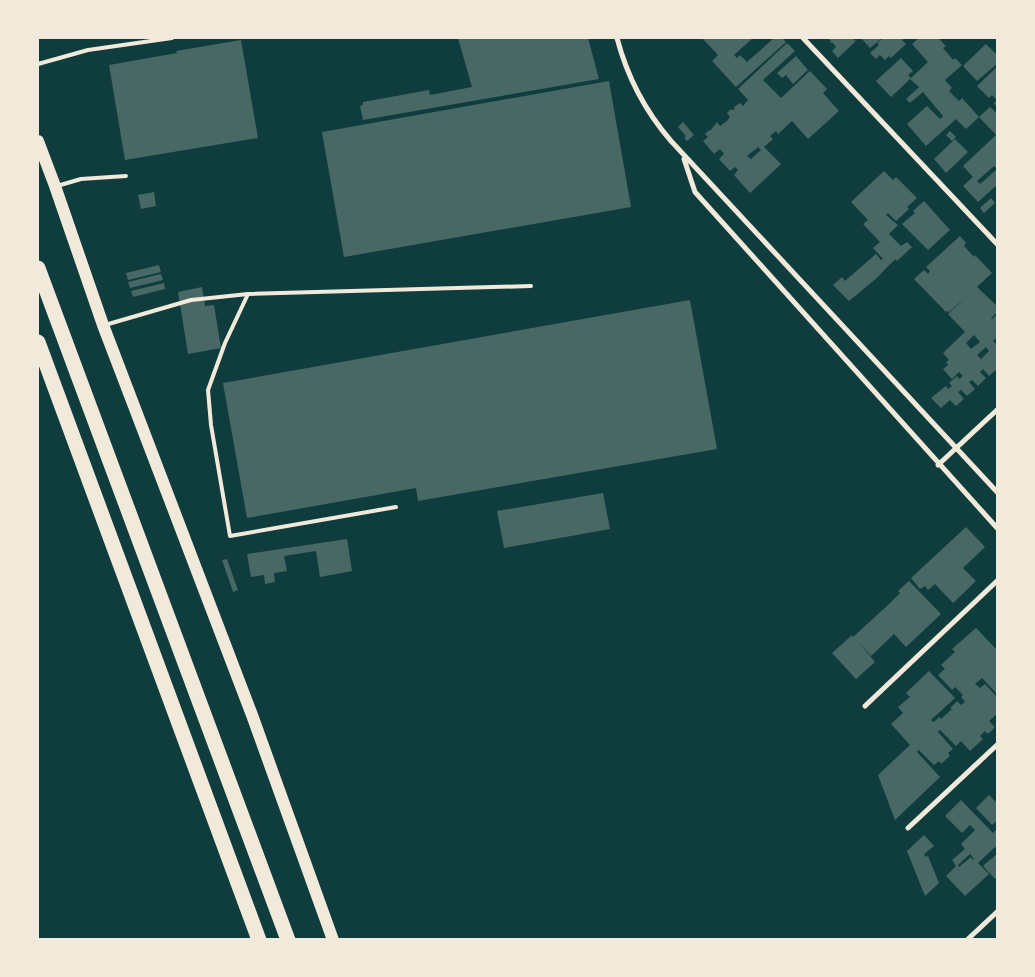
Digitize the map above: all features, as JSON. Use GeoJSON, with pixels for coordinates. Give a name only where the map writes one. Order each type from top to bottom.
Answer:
{"type":"FeatureCollection","features":[{"type":"Feature","properties":{"kind":"highway"},"geometry":{"type":"LineString","coordinates":[[38,268],[288,940]]}},
{"type":"Feature","properties":{"kind":"highway"},"geometry":{"type":"LineString","coordinates":[[38,342],[259,940]]}},
{"type":"Feature","properties":{"kind":"main road"},"geometry":{"type":"LineString","coordinates":[[38,140],[103,325],[252,715],[333,940]]}},
{"type":"Feature","properties":{"kind":"street"},"geometry":{"type":"LineString","coordinates":[[617,38],[636,91],[655,123],[683,156],[998,493]]}},
{"type":"Feature","properties":{"kind":"street"},"geometry":{"type":"LineString","coordinates":[[803,38],[998,245]]}},
{"type":"Feature","properties":{"kind":"street"},"geometry":{"type":"LineString","coordinates":[[683,156],[695,192],[938,465],[998,529]]}},
{"type":"Feature","properties":{"kind":"street"},"geometry":{"type":"LineString","coordinates":[[938,465],[998,409]]}},
{"type":"Feature","properties":{"kind":"street"},"geometry":{"type":"LineString","coordinates":[[865,706],[998,580]]}},
{"type":"Feature","properties":{"kind":"street"},"geometry":{"type":"LineString","coordinates":[[908,828],[998,744]]}},
{"type":"Feature","properties":{"kind":"street"},"geometry":{"type":"LineString","coordinates":[[967,940],[998,911]]}},
{"type":"Feature","properties":{"kind":"lane"},"geometry":{"type":"LineString","coordinates":[[38,64],[88,50],[172,38]]}},
{"type":"Feature","properties":{"kind":"lane"},"geometry":{"type":"LineString","coordinates":[[55,186],[80,179],[126,176]]}},
{"type":"Feature","properties":{"kind":"lane"},"geometry":{"type":"LineString","coordinates":[[103,325],[192,300],[248,294],[531,286]]}},
{"type":"Feature","properties":{"kind":"lane"},"geometry":{"type":"LineString","coordinates":[[248,294],[225,343],[208,390],[210,424],[229,534],[231,536],[396,507]]}},
{"type":"Feature","properties":{"kind":"building"},"geometry":{"type":"Polygon","coordinates":[[[458,38],[588,38],[599,79],[363,120],[360,106],[363,105],[363,102],[429,90],[430,95],[472,87],[458,38]]]}},
{"type":"Feature","properties":{"kind":"building"},"geometry":{"type":"Polygon","coordinates":[[[702,38],[753,38],[734,55],[737,58],[740,55],[747,62],[774,38],[782,38],[786,42],[736,87],[712,61],[718,55],[702,38]]]}},
{"type":"Feature","properties":{"kind":"building"},"geometry":{"type":"Polygon","coordinates":[[[828,38],[852,38],[856,41],[838,58],[832,51],[836,47],[833,43],[830,43],[831,41],[828,38]]]}},
{"type":"Feature","properties":{"kind":"building"},"geometry":{"type":"Polygon","coordinates":[[[861,38],[882,38],[870,48],[861,38]]]}},
{"type":"Feature","properties":{"kind":"building"},"geometry":{"type":"Polygon","coordinates":[[[883,38],[905,38],[902,40],[906,44],[891,58],[889,56],[885,60],[880,55],[876,59],[870,53],[879,45],[877,43],[883,38]]]}},
{"type":"Feature","properties":{"kind":"building"},"geometry":{"type":"Polygon","coordinates":[[[919,38],[938,38],[946,46],[943,48],[953,60],[955,58],[962,65],[945,80],[952,88],[949,91],[959,101],[962,98],[979,117],[966,129],[956,119],[926,146],[907,124],[927,106],[940,119],[943,116],[923,92],[910,103],[906,99],[919,87],[910,79],[891,97],[876,81],[901,58],[913,71],[908,75],[911,78],[928,62],[912,44],[919,38]]]}},
{"type":"Feature","properties":{"kind":"building"},"geometry":{"type":"Polygon","coordinates":[[[241,40],[258,138],[125,160],[109,65],[241,40]]]}},
{"type":"Feature","properties":{"kind":"building"},"geometry":{"type":"Polygon","coordinates":[[[787,43],[795,51],[763,80],[781,98],[810,71],[827,89],[823,93],[839,111],[808,139],[792,121],[778,134],[776,131],[770,136],[773,139],[764,147],[781,164],[750,193],[734,175],[738,170],[735,167],[730,171],[719,159],[724,154],[720,149],[714,154],[703,141],[708,137],[705,134],[717,122],[720,126],[727,121],[730,117],[727,113],[731,109],[735,109],[734,107],[740,103],[743,106],[748,100],[738,89],[787,43]],[[758,147],[747,156],[751,159],[761,150],[758,147]]]}},
{"type":"Feature","properties":{"kind":"building"},"geometry":{"type":"Polygon","coordinates":[[[986,44],[998,56],[998,63],[977,81],[963,66],[986,44]]]}},
{"type":"Feature","properties":{"kind":"building"},"geometry":{"type":"Polygon","coordinates":[[[796,56],[808,70],[793,84],[786,75],[782,78],[777,73],[796,56]]]}},
{"type":"Feature","properties":{"kind":"building"},"geometry":{"type":"Polygon","coordinates":[[[998,66],[998,108],[994,103],[997,100],[992,95],[989,98],[977,86],[998,66]]]}},
{"type":"Feature","properties":{"kind":"building"},"geometry":{"type":"Polygon","coordinates":[[[609,81],[631,207],[344,257],[322,132],[609,81]]]}},
{"type":"Feature","properties":{"kind":"building"},"geometry":{"type":"Polygon","coordinates":[[[990,107],[998,114],[998,184],[978,202],[963,186],[973,177],[963,166],[996,135],[979,117],[990,107]],[[994,166],[977,181],[980,184],[997,169],[994,166]]]}},
{"type":"Feature","properties":{"kind":"building"},"geometry":{"type":"Polygon","coordinates":[[[683,122],[694,135],[687,141],[684,138],[686,136],[678,127],[683,122]]]}},
{"type":"Feature","properties":{"kind":"building"},"geometry":{"type":"Polygon","coordinates":[[[950,131],[956,137],[952,141],[946,135],[950,131]]]}},
{"type":"Feature","properties":{"kind":"building"},"geometry":{"type":"Polygon","coordinates":[[[955,139],[968,152],[946,173],[934,159],[955,139]]]}},
{"type":"Feature","properties":{"kind":"building"},"geometry":{"type":"Polygon","coordinates":[[[884,171],[893,180],[896,177],[917,198],[907,207],[909,209],[896,221],[888,213],[886,215],[898,225],[889,234],[901,246],[907,242],[912,247],[849,301],[833,285],[842,277],[845,281],[876,254],[881,260],[883,259],[873,248],[880,242],[863,224],[868,220],[851,202],[884,171]]]}},
{"type":"Feature","properties":{"kind":"building"},"geometry":{"type":"Polygon","coordinates":[[[154,192],[156,206],[141,209],[138,195],[154,192]]]}},
{"type":"Feature","properties":{"kind":"building"},"geometry":{"type":"Polygon","coordinates":[[[991,198],[995,203],[984,213],[980,208],[991,198]]]}},
{"type":"Feature","properties":{"kind":"building"},"geometry":{"type":"Polygon","coordinates":[[[924,201],[950,230],[928,250],[902,224],[915,213],[913,211],[924,201]]]}},
{"type":"Feature","properties":{"kind":"building"},"geometry":{"type":"Polygon","coordinates":[[[960,236],[966,243],[964,246],[992,273],[977,287],[998,307],[998,312],[991,318],[995,316],[998,318],[998,338],[993,341],[998,344],[998,368],[989,376],[983,369],[980,372],[986,378],[978,386],[972,380],[969,382],[975,389],[967,396],[961,390],[958,392],[964,399],[956,406],[950,400],[941,408],[931,398],[946,386],[948,389],[952,386],[949,383],[957,376],[959,379],[963,376],[959,372],[952,379],[943,369],[948,365],[946,362],[949,360],[943,353],[965,332],[948,314],[968,295],[949,312],[946,312],[914,279],[924,270],[928,274],[930,271],[926,267],[960,236]],[[974,335],[966,343],[971,349],[980,342],[974,335]],[[986,347],[977,355],[981,359],[989,351],[986,347]]]}},
{"type":"Feature","properties":{"kind":"building"},"geometry":{"type":"Polygon","coordinates":[[[159,265],[161,272],[128,280],[126,273],[159,265]]]}},
{"type":"Feature","properties":{"kind":"building"},"geometry":{"type":"Polygon","coordinates":[[[161,274],[163,280],[130,288],[128,282],[161,274]]]}},
{"type":"Feature","properties":{"kind":"building"},"geometry":{"type":"Polygon","coordinates":[[[164,283],[165,289],[133,297],[131,291],[164,283]]]}},
{"type":"Feature","properties":{"kind":"building"},"geometry":{"type":"Polygon","coordinates":[[[202,287],[205,306],[214,305],[221,348],[188,354],[178,292],[202,287]]]}},
{"type":"Feature","properties":{"kind":"building"},"geometry":{"type":"Polygon","coordinates":[[[690,300],[717,449],[418,501],[416,488],[247,518],[223,383],[690,300]]]}},
{"type":"Feature","properties":{"kind":"building"},"geometry":{"type":"Polygon","coordinates":[[[603,493],[610,529],[504,548],[497,511],[603,493]]]}},
{"type":"Feature","properties":{"kind":"building"},"geometry":{"type":"Polygon","coordinates":[[[966,527],[985,547],[963,568],[976,581],[953,603],[935,584],[928,590],[925,586],[920,589],[911,578],[966,527]]]}},
{"type":"Feature","properties":{"kind":"building"},"geometry":{"type":"Polygon","coordinates":[[[347,539],[352,571],[320,577],[316,551],[284,556],[287,571],[274,573],[275,582],[265,584],[264,575],[251,577],[247,554],[347,539]]]}},
{"type":"Feature","properties":{"kind":"building"},"geometry":{"type":"Polygon","coordinates":[[[227,559],[238,590],[233,592],[222,560],[227,559]]]}},
{"type":"Feature","properties":{"kind":"building"},"geometry":{"type":"Polygon","coordinates":[[[909,581],[941,614],[906,647],[894,634],[871,656],[856,639],[875,662],[856,679],[832,653],[852,635],[853,637],[888,605],[900,593],[898,591],[909,581]]]}},
{"type":"Feature","properties":{"kind":"building"},"geometry":{"type":"Polygon","coordinates":[[[976,628],[998,651],[998,713],[989,721],[995,727],[988,734],[985,731],[980,736],[983,739],[970,751],[961,741],[956,746],[940,730],[938,732],[953,749],[948,753],[950,756],[941,764],[939,761],[934,765],[919,750],[917,752],[940,777],[895,820],[878,775],[910,745],[891,724],[903,713],[898,707],[910,697],[906,693],[929,671],[955,698],[931,720],[934,722],[939,717],[941,719],[952,709],[950,708],[957,701],[961,705],[965,702],[961,697],[963,695],[955,687],[952,690],[938,675],[945,669],[941,665],[955,652],[952,649],[976,628]],[[982,678],[975,684],[980,688],[985,684],[996,696],[997,694],[982,678]]]}},
{"type":"Feature","properties":{"kind":"building"},"geometry":{"type":"Polygon","coordinates":[[[989,795],[998,804],[998,820],[992,825],[976,808],[989,795]]]}},
{"type":"Feature","properties":{"kind":"building"},"geometry":{"type":"Polygon","coordinates":[[[961,800],[993,833],[998,828],[998,849],[995,847],[978,863],[989,874],[965,896],[946,876],[956,866],[952,860],[965,849],[961,844],[975,830],[970,825],[962,833],[945,816],[961,800]],[[970,854],[958,865],[959,867],[971,857],[974,859],[970,854]]]}},
{"type":"Feature","properties":{"kind":"building"},"geometry":{"type":"Polygon","coordinates":[[[924,835],[934,846],[924,854],[926,857],[928,856],[939,883],[925,896],[907,851],[924,835]]]}},
{"type":"Feature","properties":{"kind":"building"},"geometry":{"type":"Polygon","coordinates":[[[998,853],[998,876],[995,879],[983,866],[998,853]]]}}]}
